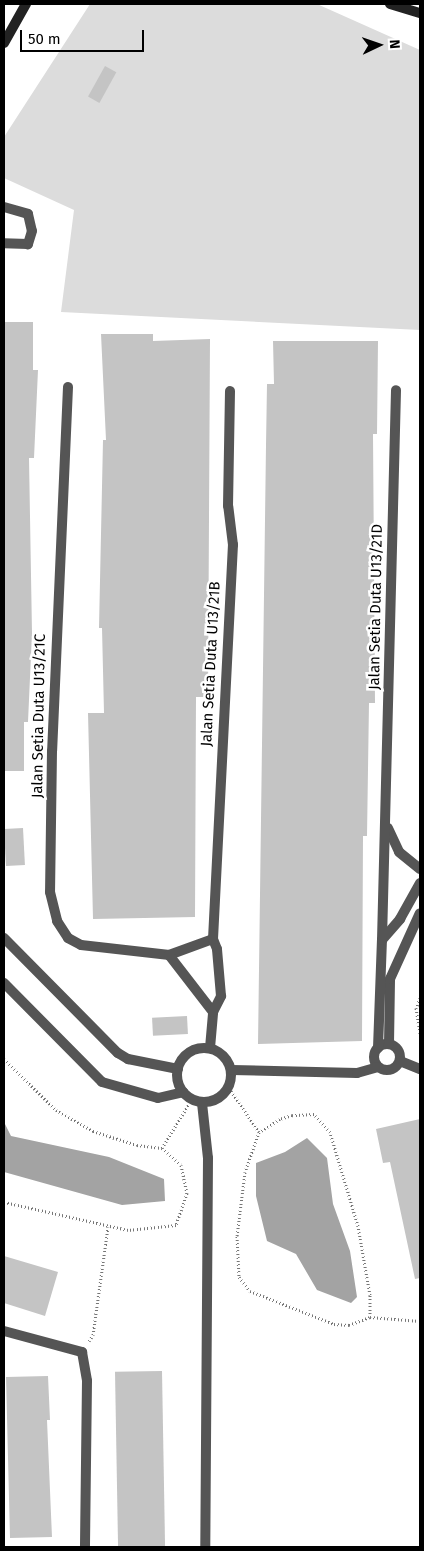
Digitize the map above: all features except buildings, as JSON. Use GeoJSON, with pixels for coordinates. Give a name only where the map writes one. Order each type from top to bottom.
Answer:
{"type":"FeatureCollection","features":[{"type":"Feature","properties":{"kind":"main road"},"geometry":{"type":"LineString","coordinates":[[4,43],[26,4]]}},
{"type":"Feature","properties":{"kind":"main road"},"geometry":{"type":"LineString","coordinates":[[390,4],[420,12]]}},
{"type":"Feature","properties":{"kind":"street"},"geometry":{"type":"LineString","coordinates":[[4,207],[28,214],[32,230],[28,244],[4,243]]}},
{"type":"Feature","properties":{"kind":"street","name":"Jalan Setia Duta U13/21C"},"geometry":{"type":"LineString","coordinates":[[68,387],[58,555],[50,892],[57,921],[68,938],[81,945],[169,955]]}},
{"type":"Feature","properties":{"kind":"street","name":"Jalan Setia Duta U13/21D"},"geometry":{"type":"LineString","coordinates":[[378,1048],[386,825],[396,390]]}},
{"type":"Feature","properties":{"kind":"street","name":"Jalan Setia Duta U13/21B"},"geometry":{"type":"LineString","coordinates":[[210,1048],[213,1012],[221,996],[221,975],[212,939],[233,545],[228,506],[230,391]]}},
{"type":"Feature","properties":{"kind":"street"},"geometry":{"type":"LineString","coordinates":[[386,825],[399,852],[420,869]]}},
{"type":"Feature","properties":{"kind":"street"},"geometry":{"type":"LineString","coordinates":[[382,940],[400,919],[420,883]]}},
{"type":"Feature","properties":{"kind":"street"},"geometry":{"type":"LineString","coordinates":[[389,1044],[390,980],[420,914]]}},
{"type":"Feature","properties":{"kind":"street"},"geometry":{"type":"LineString","coordinates":[[4,938],[118,1053],[128,1058],[178,1069]]}},
{"type":"Feature","properties":{"kind":"street"},"geometry":{"type":"LineString","coordinates":[[212,939],[169,955],[213,1012]]}},
{"type":"Feature","properties":{"kind":"street"},"geometry":{"type":"LineString","coordinates":[[4,983],[102,1082],[158,1098],[183,1092]]}},
{"type":"Feature","properties":{"kind":"street"},"geometry":{"type":"LineString","coordinates":[[378,1067],[374,1059],[378,1048],[389,1044],[397,1048],[400,1061]]}},
{"type":"Feature","properties":{"kind":"street"},"geometry":{"type":"LineString","coordinates":[[201,1048],[210,1048],[224,1056],[232,1070],[229,1088],[218,1099],[202,1103],[192,1099],[183,1092],[178,1069],[186,1054],[201,1048]]}},
{"type":"Feature","properties":{"kind":"street"},"geometry":{"type":"LineString","coordinates":[[232,1070],[357,1073],[378,1067],[391,1070],[400,1061]]}},
{"type":"Feature","properties":{"kind":"street"},"geometry":{"type":"LineString","coordinates":[[400,1061],[420,1068]]}},
{"type":"Feature","properties":{"kind":"street"},"geometry":{"type":"LineString","coordinates":[[202,1103],[208,1158],[205,1547]]}},
{"type":"Feature","properties":{"kind":"street"},"geometry":{"type":"LineString","coordinates":[[4,1331],[82,1352],[87,1381],[86,1547]]}},
{"type":"Feature","properties":{"kind":"path"},"geometry":{"type":"LineString","coordinates":[[420,998],[416,1008],[420,1034]]}},
{"type":"Feature","properties":{"kind":"path"},"geometry":{"type":"LineString","coordinates":[[4,1059],[56,1110],[93,1131],[137,1145],[162,1148],[181,1165],[187,1194],[176,1225],[128,1230],[4,1202]]}},
{"type":"Feature","properties":{"kind":"path"},"geometry":{"type":"LineString","coordinates":[[229,1088],[260,1132]]}},
{"type":"Feature","properties":{"kind":"path"},"geometry":{"type":"LineString","coordinates":[[162,1148],[192,1099]]}},
{"type":"Feature","properties":{"kind":"path"},"geometry":{"type":"LineString","coordinates":[[370,1317],[370,1295],[358,1226],[330,1132],[314,1114],[292,1115],[260,1132],[245,1172],[236,1236],[239,1277],[250,1291],[334,1324],[349,1325],[370,1317],[420,1321]]}},
{"type":"Feature","properties":{"kind":"path"},"geometry":{"type":"LineString","coordinates":[[82,1352],[93,1335],[108,1227]]}},
{"type":"Feature","properties":{"kind":"shaded area"},"geometry":{"type":"Polygon","coordinates":[[[90,4],[317,4],[420,50],[420,330],[61,312],[74,210],[4,178],[4,137],[90,4]]]}},
{"type":"Feature","properties":{"kind":"shaded area"},"geometry":{"type":"Polygon","coordinates":[[[4,1122],[11,1136],[109,1157],[164,1179],[165,1201],[122,1205],[4,1172],[4,1122]]]}},
{"type":"Feature","properties":{"kind":"shaded area"},"geometry":{"type":"Polygon","coordinates":[[[307,1138],[327,1158],[333,1204],[350,1251],[357,1297],[351,1303],[317,1290],[296,1254],[267,1241],[256,1196],[256,1163],[285,1152],[307,1138]]]}}]}
